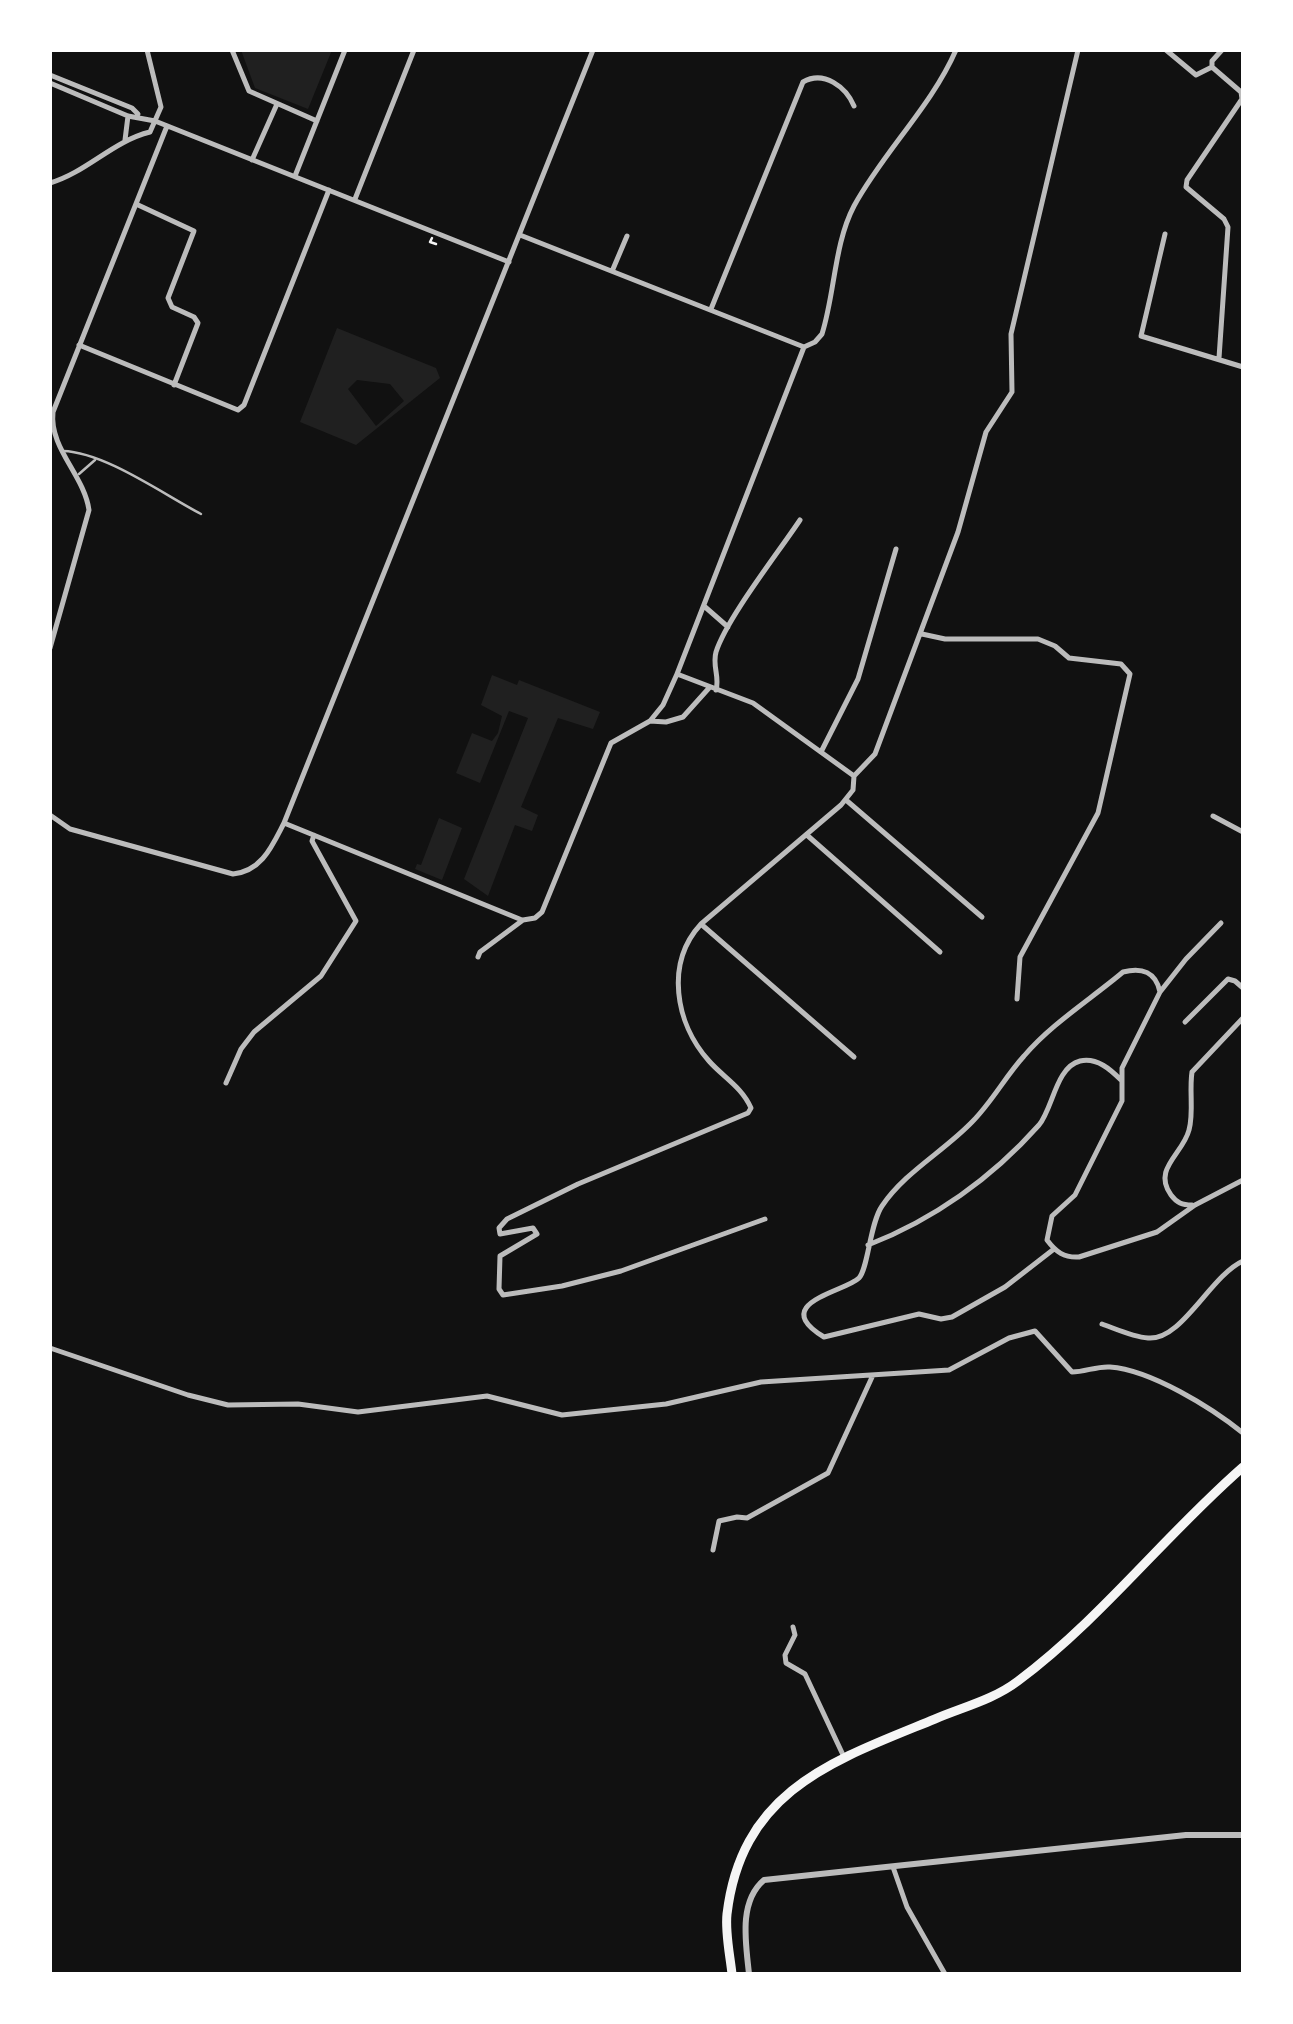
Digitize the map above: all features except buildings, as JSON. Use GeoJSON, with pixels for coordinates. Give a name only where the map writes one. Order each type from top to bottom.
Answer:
{"type":"FeatureCollection","features":[{"type":"Feature","properties":{"kind":"main road"},"geometry":{"type":"LineString","coordinates":[[732,1974],[727,1918],[733,1882],[749,1842],[774,1804],[844,1757],[1002,1693],[1060,1650],[1243,1467]]}},
{"type":"Feature","properties":{"kind":"street"},"geometry":{"type":"LineString","coordinates":[[50,183],[73,174],[125,140],[150,132],[161,106],[147,50]]}},
{"type":"Feature","properties":{"kind":"street"},"geometry":{"type":"LineString","coordinates":[[232,50],[249,91],[317,121]]}},
{"type":"Feature","properties":{"kind":"street"},"geometry":{"type":"LineString","coordinates":[[295,176],[345,50]]}},
{"type":"Feature","properties":{"kind":"street"},"geometry":{"type":"LineString","coordinates":[[355,199],[414,50]]}},
{"type":"Feature","properties":{"kind":"street"},"geometry":{"type":"LineString","coordinates":[[50,815],[70,828],[232,874],[250,870],[268,852],[284,823],[593,50]]}},
{"type":"Feature","properties":{"kind":"street"},"geometry":{"type":"LineString","coordinates":[[650,721],[664,706],[804,347],[822,334],[855,205],[945,76],[956,50]]}},
{"type":"Feature","properties":{"kind":"street"},"geometry":{"type":"LineString","coordinates":[[765,1219],[621,1272],[503,1295],[499,1289],[500,1256],[538,1234],[532,1228],[500,1234],[499,1228],[507,1219],[578,1184],[748,1113],[751,1108],[746,1096],[709,1062],[683,1021],[678,976],[687,940],[846,800],[854,776],[875,754],[958,532],[986,432],[1012,392],[1011,334],[1078,50]]}},
{"type":"Feature","properties":{"kind":"street"},"geometry":{"type":"LineString","coordinates":[[1166,50],[1196,75],[1212,66]]}},
{"type":"Feature","properties":{"kind":"street"},"geometry":{"type":"LineString","coordinates":[[1212,66],[1222,50]]}},
{"type":"Feature","properties":{"kind":"street"},"geometry":{"type":"LineString","coordinates":[[1212,66],[1241,92],[1242,99],[1187,180],[1190,192],[1224,219],[1228,227],[1219,358]]}},
{"type":"Feature","properties":{"kind":"street"},"geometry":{"type":"LineString","coordinates":[[50,75],[132,108],[140,116]]}},
{"type":"Feature","properties":{"kind":"street"},"geometry":{"type":"LineString","coordinates":[[711,309],[804,82],[813,76],[823,78],[848,91],[854,106]]}},
{"type":"Feature","properties":{"kind":"street"},"geometry":{"type":"LineString","coordinates":[[50,84],[128,116],[155,121],[508,262]]}},
{"type":"Feature","properties":{"kind":"street"},"geometry":{"type":"LineString","coordinates":[[252,160],[277,104]]}},
{"type":"Feature","properties":{"kind":"street"},"geometry":{"type":"LineString","coordinates":[[125,140],[128,116]]}},
{"type":"Feature","properties":{"kind":"street"},"geometry":{"type":"LineString","coordinates":[[50,648],[89,520],[88,499],[54,432],[53,412],[167,126]]}},
{"type":"Feature","properties":{"kind":"street"},"geometry":{"type":"LineString","coordinates":[[79,345],[238,410],[244,405],[330,190]]}},
{"type":"Feature","properties":{"kind":"street"},"geometry":{"type":"LineString","coordinates":[[136,204],[194,230],[168,298],[172,307],[194,317],[198,324],[174,385]]}},
{"type":"Feature","properties":{"kind":"street"},"geometry":{"type":"LineString","coordinates":[[1165,234],[1141,336],[1243,367]]}},
{"type":"Feature","properties":{"kind":"street"},"geometry":{"type":"LineString","coordinates":[[520,235],[804,347]]}},
{"type":"Feature","properties":{"kind":"street"},"geometry":{"type":"LineString","coordinates":[[613,269],[627,236]]}},
{"type":"Feature","properties":{"kind":"street"},"geometry":{"type":"LineString","coordinates":[[478,957],[523,920],[542,912],[611,743],[650,721],[674,721],[686,714],[719,680],[714,664],[716,652],[728,628],[800,520]]}},
{"type":"Feature","properties":{"kind":"street"},"geometry":{"type":"LineString","coordinates":[[821,752],[858,679],[896,549]]}},
{"type":"Feature","properties":{"kind":"street"},"geometry":{"type":"LineString","coordinates":[[704,606],[728,628]]}},
{"type":"Feature","properties":{"kind":"street"},"geometry":{"type":"LineString","coordinates":[[922,634],[1038,640],[1055,646],[1068,658],[1121,664],[1130,674],[1098,813],[1020,956],[1017,999]]}},
{"type":"Feature","properties":{"kind":"street"},"geometry":{"type":"LineString","coordinates":[[677,674],[753,703],[854,776]]}},
{"type":"Feature","properties":{"kind":"street"},"geometry":{"type":"LineString","coordinates":[[664,706],[666,716],[674,721]]}},
{"type":"Feature","properties":{"kind":"street"},"geometry":{"type":"LineString","coordinates":[[846,800],[982,916]]}},
{"type":"Feature","properties":{"kind":"street"},"geometry":{"type":"LineString","coordinates":[[1213,816],[1243,832]]}},
{"type":"Feature","properties":{"kind":"street"},"geometry":{"type":"LineString","coordinates":[[284,823],[523,920]]}},
{"type":"Feature","properties":{"kind":"street"},"geometry":{"type":"LineString","coordinates":[[226,1083],[242,1049],[259,1026],[316,981],[355,926],[354,917],[312,842],[314,835]]}},
{"type":"Feature","properties":{"kind":"street"},"geometry":{"type":"LineString","coordinates":[[808,836],[940,952]]}},
{"type":"Feature","properties":{"kind":"street"},"geometry":{"type":"LineString","coordinates":[[1221,923],[1186,958],[1160,992],[1122,1068],[1122,1101],[1076,1194],[1052,1216],[1047,1240],[1068,1258],[1079,1258],[1157,1232],[1194,1205],[1243,1180]]}},
{"type":"Feature","properties":{"kind":"street"},"geometry":{"type":"LineString","coordinates":[[701,924],[854,1057]]}},
{"type":"Feature","properties":{"kind":"street"},"geometry":{"type":"LineString","coordinates":[[1054,1249],[1005,1287],[952,1317],[940,1319],[919,1314],[824,1337],[813,1331],[806,1319],[806,1307],[812,1300],[858,1280],[863,1274],[880,1208],[900,1184],[972,1123],[1025,1054],[1123,972],[1137,968],[1147,972],[1158,982],[1160,992]]}},
{"type":"Feature","properties":{"kind":"street"},"geometry":{"type":"LineString","coordinates":[[1185,1022],[1228,979],[1243,988]]}},
{"type":"Feature","properties":{"kind":"street"},"geometry":{"type":"LineString","coordinates":[[1194,1205],[1182,1205],[1174,1199],[1164,1184],[1165,1170],[1190,1128],[1192,1072],[1243,1018]]}},
{"type":"Feature","properties":{"kind":"street"},"geometry":{"type":"LineString","coordinates":[[868,1246],[929,1218],[978,1183],[1042,1122],[1066,1071],[1080,1061],[1096,1062],[1122,1081]]}},
{"type":"Feature","properties":{"kind":"street"},"geometry":{"type":"LineString","coordinates":[[1102,1324],[1148,1338],[1164,1335],[1177,1326],[1219,1277],[1243,1261]]}},
{"type":"Feature","properties":{"kind":"street"},"geometry":{"type":"LineString","coordinates":[[50,1348],[228,1405],[298,1404],[358,1412],[487,1396],[562,1415],[666,1404],[761,1382],[949,1370],[1009,1338],[1035,1332],[1072,1372],[1102,1366],[1128,1369],[1214,1412],[1243,1433]]}},
{"type":"Feature","properties":{"kind":"street"},"geometry":{"type":"LineString","coordinates":[[714,1550],[719,1521],[737,1516],[747,1518],[828,1473],[872,1375]]}},
{"type":"Feature","properties":{"kind":"street"},"geometry":{"type":"LineString","coordinates":[[793,1627],[796,1635],[785,1655],[786,1663],[804,1674],[844,1757]]}},
{"type":"Feature","properties":{"kind":"street"},"geometry":{"type":"LineString","coordinates":[[750,1974],[746,1938],[750,1896],[764,1880],[1186,1835],[1243,1835]]}},
{"type":"Feature","properties":{"kind":"street"},"geometry":{"type":"LineString","coordinates":[[893,1867],[907,1907],[946,1974]]}},
{"type":"Feature","properties":{"kind":"lane"},"geometry":{"type":"LineString","coordinates":[[62,451],[96,459],[201,514]]}},
{"type":"Feature","properties":{"kind":"lane"},"geometry":{"type":"LineString","coordinates":[[77,476],[96,459]]}},
{"type":"Feature","properties":{"kind":"shaded area"},"geometry":{"type":"Polygon","coordinates":[[[241,50],[332,50],[308,109],[255,88],[241,50]]]}},
{"type":"Feature","properties":{"kind":"shaded area"},"geometry":{"type":"Polygon","coordinates":[[[337,328],[436,368],[440,378],[356,445],[300,422],[337,328]],[[357,380],[348,389],[376,426],[404,401],[390,384],[357,380]]]}},
{"type":"Feature","properties":{"kind":"shaded area"},"geometry":{"type":"Polygon","coordinates":[[[492,675],[517,685],[519,680],[600,712],[593,729],[558,718],[521,807],[538,815],[532,831],[515,825],[488,896],[464,879],[528,718],[509,711],[480,783],[456,773],[472,733],[492,741],[498,733],[502,716],[481,705],[492,675]]]}},
{"type":"Feature","properties":{"kind":"shaded area"},"geometry":{"type":"Polygon","coordinates":[[[439,818],[462,828],[442,880],[415,869],[417,864],[421,865],[439,818]]]}}]}
